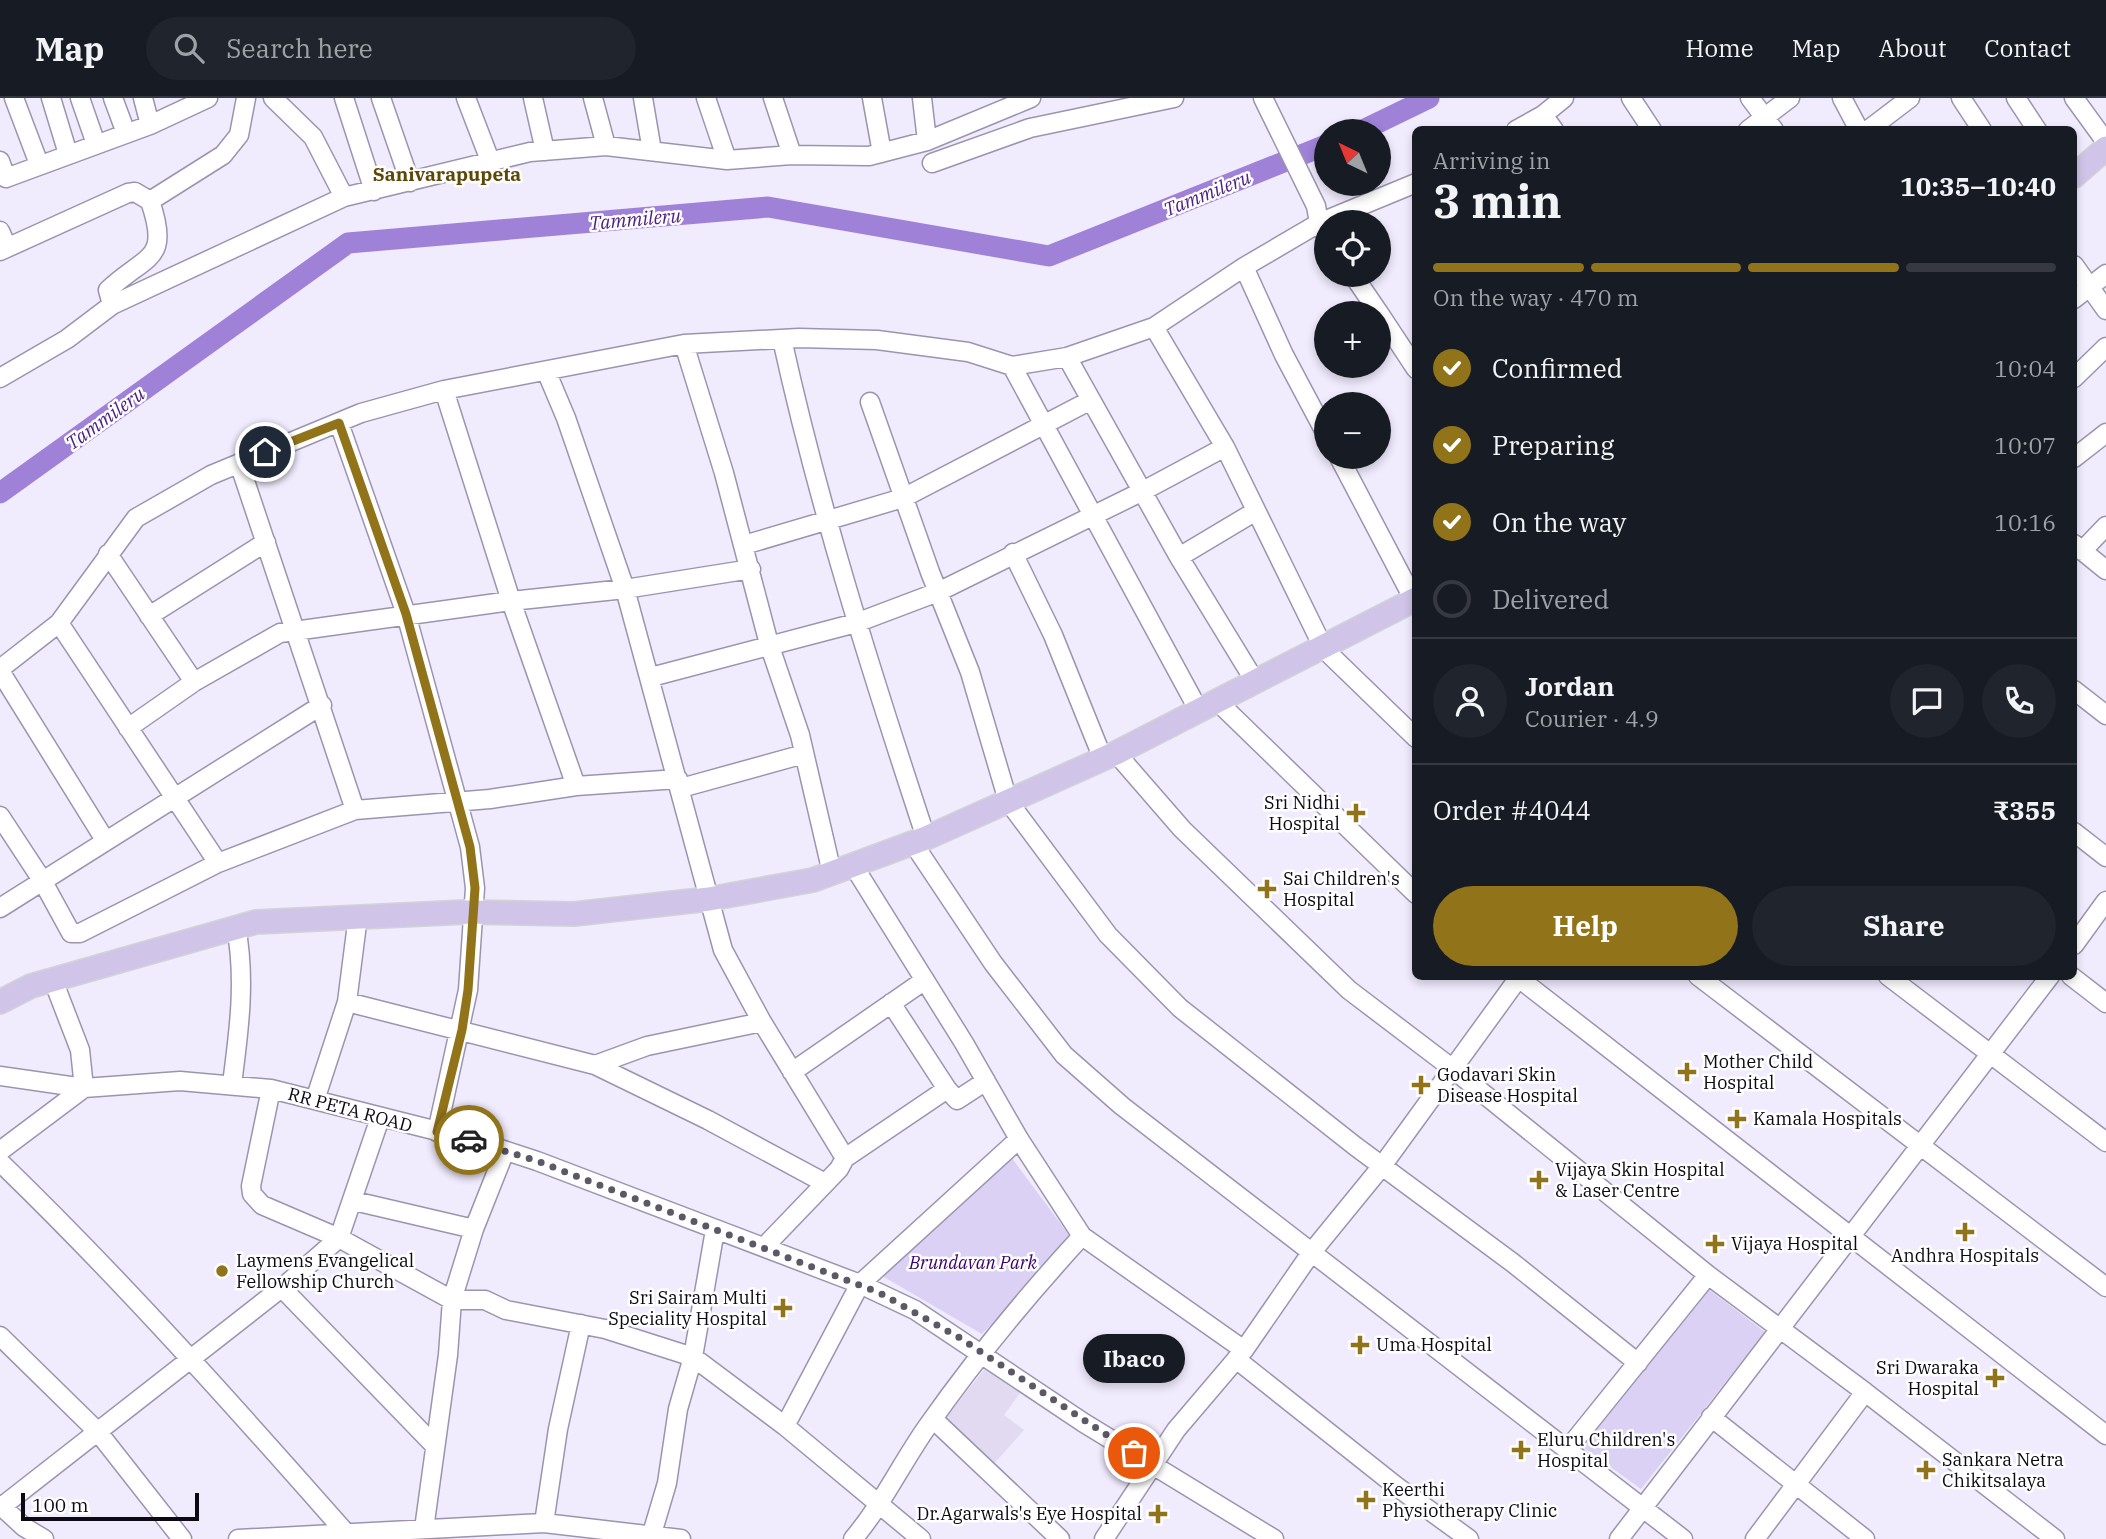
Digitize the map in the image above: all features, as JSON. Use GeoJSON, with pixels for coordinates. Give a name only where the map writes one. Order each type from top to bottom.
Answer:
{"type":"FeatureCollection","features":[{"type":"Feature","properties":{"kind":"main road"},"geometry":{"type":"LineString","coordinates":[[2077,174],[2105,151]]}},
{"type":"Feature","properties":{"kind":"main road"},"geometry":{"type":"LineString","coordinates":[[0,1002],[30,986],[256,922],[472,912],[573,914],[709,899],[813,880],[919,840],[1110,756],[1324,649],[1412,602]]}},
{"type":"Feature","properties":{"kind":"street"},"geometry":{"type":"LineString","coordinates":[[14,98],[38,164]]}},
{"type":"Feature","properties":{"kind":"street"},"geometry":{"type":"LineString","coordinates":[[51,98],[68,154]]}},
{"type":"Feature","properties":{"kind":"street"},"geometry":{"type":"LineString","coordinates":[[80,98],[96,144]]}},
{"type":"Feature","properties":{"kind":"street"},"geometry":{"type":"LineString","coordinates":[[113,98],[126,134]]}},
{"type":"Feature","properties":{"kind":"street"},"geometry":{"type":"LineString","coordinates":[[144,98],[150,125]]}},
{"type":"Feature","properties":{"kind":"street"},"geometry":{"type":"LineString","coordinates":[[2,173],[38,164],[126,134],[208,98]]}},
{"type":"Feature","properties":{"kind":"street"},"geometry":{"type":"LineString","coordinates":[[150,201],[223,155],[239,135],[246,98]]}},
{"type":"Feature","properties":{"kind":"street"},"geometry":{"type":"LineString","coordinates":[[273,98],[313,136],[345,197]]}},
{"type":"Feature","properties":{"kind":"street"},"geometry":{"type":"LineString","coordinates":[[344,98],[374,191]]}},
{"type":"Feature","properties":{"kind":"street"},"geometry":{"type":"LineString","coordinates":[[381,98],[410,182]]}},
{"type":"Feature","properties":{"kind":"street"},"geometry":{"type":"LineString","coordinates":[[466,98],[491,163]]}},
{"type":"Feature","properties":{"kind":"street"},"geometry":{"type":"LineString","coordinates":[[533,98],[545,150]]}},
{"type":"Feature","properties":{"kind":"street"},"geometry":{"type":"LineString","coordinates":[[593,98],[606,146]]}},
{"type":"Feature","properties":{"kind":"street"},"geometry":{"type":"LineString","coordinates":[[643,98],[652,151]]}},
{"type":"Feature","properties":{"kind":"street"},"geometry":{"type":"LineString","coordinates":[[706,98],[727,160]]}},
{"type":"Feature","properties":{"kind":"street"},"geometry":{"type":"LineString","coordinates":[[773,98],[792,155]]}},
{"type":"Feature","properties":{"kind":"street"},"geometry":{"type":"LineString","coordinates":[[872,98],[882,153]]}},
{"type":"Feature","properties":{"kind":"street"},"geometry":{"type":"LineString","coordinates":[[922,98],[927,141]]}},
{"type":"Feature","properties":{"kind":"street"},"geometry":{"type":"LineString","coordinates":[[1263,98],[1285,139],[1315,210]]}},
{"type":"Feature","properties":{"kind":"street"},"geometry":{"type":"LineString","coordinates":[[1548,122],[1564,98]]}},
{"type":"Feature","properties":{"kind":"street"},"geometry":{"type":"LineString","coordinates":[[1631,98],[1649,126]]}},
{"type":"Feature","properties":{"kind":"street"},"geometry":{"type":"LineString","coordinates":[[1750,98],[1770,123],[1790,98]]}},
{"type":"Feature","properties":{"kind":"street"},"geometry":{"type":"LineString","coordinates":[[1842,98],[1858,126]]}},
{"type":"Feature","properties":{"kind":"street"},"geometry":{"type":"LineString","coordinates":[[1873,126],[1910,98]]}},
{"type":"Feature","properties":{"kind":"street"},"geometry":{"type":"LineString","coordinates":[[1961,98],[1977,126]]}},
{"type":"Feature","properties":{"kind":"street"},"geometry":{"type":"LineString","coordinates":[[2016,98],[2034,126]]}},
{"type":"Feature","properties":{"kind":"street"},"geometry":{"type":"LineString","coordinates":[[2074,98],[2105,151]]}},
{"type":"Feature","properties":{"kind":"street"},"geometry":{"type":"LineString","coordinates":[[0,378],[67,339],[112,305],[345,197],[530,152],[606,146],[727,160],[792,155],[869,156],[927,141],[1027,99],[1030,128]]}},
{"type":"Feature","properties":{"kind":"street"},"geometry":{"type":"LineString","coordinates":[[932,163],[1030,128],[1163,100]]}},
{"type":"Feature","properties":{"kind":"street"},"geometry":{"type":"LineString","coordinates":[[1349,210],[1412,186]]}},
{"type":"Feature","properties":{"kind":"street"},"geometry":{"type":"LineString","coordinates":[[2,243],[135,192],[150,201],[160,229],[150,260],[125,275],[108,290],[112,305]]}},
{"type":"Feature","properties":{"kind":"street"},"geometry":{"type":"LineString","coordinates":[[105,840],[0,670],[58,623],[136,518],[211,475],[361,413],[444,390],[547,373],[684,345],[782,340],[877,340],[968,352],[1012,366],[1067,357],[1153,327],[1314,225]]}},
{"type":"Feature","properties":{"kind":"street"},"geometry":{"type":"LineString","coordinates":[[1244,268],[1284,355],[1314,411]]}},
{"type":"Feature","properties":{"kind":"street"},"geometry":{"type":"LineString","coordinates":[[2077,269],[2106,310]]}},
{"type":"Feature","properties":{"kind":"street"},"geometry":{"type":"LineString","coordinates":[[2077,297],[2106,274]]}},
{"type":"Feature","properties":{"kind":"street"},"geometry":{"type":"LineString","coordinates":[[1153,327],[1224,447],[1324,649],[1412,734]]}},
{"type":"Feature","properties":{"kind":"street"},"geometry":{"type":"LineString","coordinates":[[1391,331],[1412,363]]}},
{"type":"Feature","properties":{"kind":"street"},"geometry":{"type":"LineString","coordinates":[[782,340],[800,420],[919,840],[993,963],[1064,1055],[1122,1106],[1567,1450],[1644,1506],[1683,1539]]}},
{"type":"Feature","properties":{"kind":"street"},"geometry":{"type":"LineString","coordinates":[[684,345],[751,569],[769,644],[842,869],[925,980],[1019,1139],[1082,1236],[1240,1354],[1396,1486],[1469,1539]]}},
{"type":"Feature","properties":{"kind":"street"},"geometry":{"type":"LineString","coordinates":[[2077,375],[2106,347]]}},
{"type":"Feature","properties":{"kind":"street"},"geometry":{"type":"LineString","coordinates":[[1067,357],[1179,557],[1256,683]]}},
{"type":"Feature","properties":{"kind":"street"},"geometry":{"type":"LineString","coordinates":[[1012,366],[1093,517],[1208,706],[1412,890]]}},
{"type":"Feature","properties":{"kind":"street"},"geometry":{"type":"LineString","coordinates":[[547,373],[566,418],[625,589],[680,783],[723,950],[762,1021],[845,1158]]}},
{"type":"Feature","properties":{"kind":"street"},"geometry":{"type":"LineString","coordinates":[[444,390],[511,601],[576,786]]}},
{"type":"Feature","properties":{"kind":"street"},"geometry":{"type":"LineString","coordinates":[[744,545],[903,498],[1091,400]]}},
{"type":"Feature","properties":{"kind":"street"},"geometry":{"type":"LineString","coordinates":[[870,402],[937,592],[971,672],[1008,801],[1108,935],[1180,1008],[1382,1166],[1513,1263],[1638,1363]]}},
{"type":"Feature","properties":{"kind":"street"},"geometry":{"type":"LineString","coordinates":[[339,423],[406,614],[438,737],[458,799],[475,888],[468,990],[462,1030],[437,1132]]}},
{"type":"Feature","properties":{"kind":"street"},"geometry":{"type":"LineString","coordinates":[[2077,456],[2106,433]]}},
{"type":"Feature","properties":{"kind":"street"},"geometry":{"type":"LineString","coordinates":[[651,677],[856,623],[937,592],[1013,553],[1093,517],[1224,447]]}},
{"type":"Feature","properties":{"kind":"street"},"geometry":{"type":"LineString","coordinates":[[239,463],[355,810]]}},
{"type":"Feature","properties":{"kind":"street"},"geometry":{"type":"LineString","coordinates":[[1345,469],[1412,594]]}},
{"type":"Feature","properties":{"kind":"street"},"geometry":{"type":"LineString","coordinates":[[1179,557],[1255,511]]}},
{"type":"Feature","properties":{"kind":"street"},"geometry":{"type":"LineString","coordinates":[[2106,526],[2078,548],[2106,570]]}},
{"type":"Feature","properties":{"kind":"street"},"geometry":{"type":"LineString","coordinates":[[149,616],[266,542]]}},
{"type":"Feature","properties":{"kind":"street"},"geometry":{"type":"LineString","coordinates":[[1013,553],[1110,756],[1322,965],[1349,990],[1453,1069],[1708,1275],[1782,1328],[2055,1539]]}},
{"type":"Feature","properties":{"kind":"street"},"geometry":{"type":"LineString","coordinates":[[108,554],[194,682]]}},
{"type":"Feature","properties":{"kind":"street"},"geometry":{"type":"LineString","coordinates":[[128,728],[194,682],[280,633],[296,628],[625,589],[751,569]]}},
{"type":"Feature","properties":{"kind":"street"},"geometry":{"type":"LineString","coordinates":[[58,623],[218,863]]}},
{"type":"Feature","properties":{"kind":"street"},"geometry":{"type":"LineString","coordinates":[[2077,692],[2106,715]]}},
{"type":"Feature","properties":{"kind":"street"},"geometry":{"type":"LineString","coordinates":[[0,908],[322,705]]}},
{"type":"Feature","properties":{"kind":"street"},"geometry":{"type":"LineString","coordinates":[[0,816],[42,880],[67,929],[71,933],[80,933],[218,863],[355,810],[458,799],[490,799],[576,786],[680,783],[804,754]]}},
{"type":"Feature","properties":{"kind":"street"},"geometry":{"type":"LineString","coordinates":[[2077,834],[2106,857]]}},
{"type":"Feature","properties":{"kind":"street"},"geometry":{"type":"LineString","coordinates":[[2077,941],[2106,901]]}},
{"type":"Feature","properties":{"kind":"street"},"geometry":{"type":"LineString","coordinates":[[315,1100],[347,1002],[358,916]]}},
{"type":"Feature","properties":{"kind":"street"},"geometry":{"type":"LineString","coordinates":[[232,1084],[242,999],[236,927]]}},
{"type":"Feature","properties":{"kind":"street"},"geometry":{"type":"LineString","coordinates":[[0,1152],[84,1088],[80,1051],[53,980]]}},
{"type":"Feature","properties":{"kind":"street"},"geometry":{"type":"LineString","coordinates":[[792,1072],[925,980]]}},
{"type":"Feature","properties":{"kind":"street"},"geometry":{"type":"LineString","coordinates":[[1104,1539],[1176,1430],[1240,1354],[1311,1253],[1382,1166],[1516,980]]}},
{"type":"Feature","properties":{"kind":"street"},"geometry":{"type":"LineString","coordinates":[[1522,980],[2106,1435]]}},
{"type":"Feature","properties":{"kind":"street"},"geometry":{"type":"LineString","coordinates":[[1703,980],[2106,1287]]}},
{"type":"Feature","properties":{"kind":"street"},"geometry":{"type":"LineString","coordinates":[[1893,980],[2106,1142]]}},
{"type":"Feature","properties":{"kind":"street"},"geometry":{"type":"LineString","coordinates":[[1619,1539],[2047,980]]}},
{"type":"Feature","properties":{"kind":"street"},"geometry":{"type":"LineString","coordinates":[[2076,980],[2106,1003]]}},
{"type":"Feature","properties":{"kind":"street"},"geometry":{"type":"LineString","coordinates":[[347,1002],[595,1065],[709,1120],[823,1182]]}},
{"type":"Feature","properties":{"kind":"street"},"geometry":{"type":"LineString","coordinates":[[891,1003],[957,1100],[986,1081]]}},
{"type":"Feature","properties":{"kind":"street"},"geometry":{"type":"LineString","coordinates":[[595,1065],[647,1046],[762,1021]]}},
{"type":"Feature","properties":{"kind":"street","name":"RR PETA ROAD"},"geometry":{"type":"LineString","coordinates":[[0,1076],[84,1088],[180,1081],[271,1089],[505,1151],[860,1284],[915,1310],[1084,1423],[1274,1539]]}},
{"type":"Feature","properties":{"kind":"street"},"geometry":{"type":"LineString","coordinates":[[271,1089],[251,1185],[252,1194],[262,1205],[339,1238],[452,1300],[485,1300],[506,1310],[581,1324],[693,1357],[785,1426],[921,1539]]}},
{"type":"Feature","properties":{"kind":"street"},"geometry":{"type":"LineString","coordinates":[[764,1247],[823,1182],[839,1169],[845,1158],[947,1089]]}},
{"type":"Feature","properties":{"kind":"street"},"geometry":{"type":"LineString","coordinates":[[44,1539],[24,1527],[1,1506],[282,1288],[339,1238],[354,1201],[380,1118]]}},
{"type":"Feature","properties":{"kind":"street"},"geometry":{"type":"LineString","coordinates":[[785,1426],[860,1284],[1019,1139]]}},
{"type":"Feature","properties":{"kind":"street"},"geometry":{"type":"LineString","coordinates":[[424,1529],[448,1355],[452,1300],[474,1229],[505,1151]]}},
{"type":"Feature","properties":{"kind":"street"},"geometry":{"type":"LineString","coordinates":[[0,1161],[89,1248],[192,1358],[346,1534]]}},
{"type":"Feature","properties":{"kind":"street"},"geometry":{"type":"LineString","coordinates":[[354,1201],[474,1229]]}},
{"type":"Feature","properties":{"kind":"street"},"geometry":{"type":"LineString","coordinates":[[651,1537],[667,1483],[678,1409],[693,1357],[715,1230]]}},
{"type":"Feature","properties":{"kind":"street"},"geometry":{"type":"LineString","coordinates":[[853,1539],[880,1506],[905,1459],[982,1353],[1015,1310],[1082,1236]]}},
{"type":"Feature","properties":{"kind":"street"},"geometry":{"type":"LineString","coordinates":[[1567,1450],[1708,1275]]}},
{"type":"Feature","properties":{"kind":"street"},"geometry":{"type":"LineString","coordinates":[[282,1288],[434,1445]]}},
{"type":"Feature","properties":{"kind":"street"},"geometry":{"type":"LineString","coordinates":[[544,1523],[558,1429],[581,1324]]}},
{"type":"Feature","properties":{"kind":"street"},"geometry":{"type":"LineString","coordinates":[[0,1336],[98,1432],[182,1539]]}},
{"type":"Feature","properties":{"kind":"street"},"geometry":{"type":"LineString","coordinates":[[1755,1539],[1865,1392]]}},
{"type":"Feature","properties":{"kind":"street"},"geometry":{"type":"LineString","coordinates":[[1711,1417],[1865,1539]]}},
{"type":"Feature","properties":{"kind":"street"},"geometry":{"type":"LineString","coordinates":[[933,1419],[1060,1539]]}},
{"type":"Feature","properties":{"kind":"street"},"geometry":{"type":"LineString","coordinates":[[238,1539],[544,1523],[681,1539]]}},
{"type":"Feature","properties":{"kind":"shaded area"},"geometry":{"type":"Polygon","coordinates":[[[987,1366],[1023,1389],[1004,1415],[1024,1430],[992,1466],[944,1420],[987,1366]]]}},
{"type":"Feature","properties":{"kind":"green space","name":"Brundavan Park"},"geometry":{"type":"Polygon","coordinates":[[[1011,1157],[1072,1239],[982,1334],[877,1273],[1011,1157]]]}},
{"type":"Feature","properties":{"kind":"green space"},"geometry":{"type":"Polygon","coordinates":[[[1707,1288],[1765,1332],[1641,1489],[1583,1447],[1707,1288]]]}},
{"type":"Feature","properties":{"kind":"waterway","name":"Tammileru"},"geometry":{"type":"LineString","coordinates":[[1386,119],[1429,98]]}},
{"type":"Feature","properties":{"kind":"waterway","name":"Tammileru"},"geometry":{"type":"LineString","coordinates":[[0,493],[348,243],[768,207],[1049,256],[1314,150]]}},
{"type":"Feature","properties":{"kind":"way so far"},"geometry":{"type":"LineString","coordinates":[[469,1140],[537,1161],[880,1293],[915,1310],[960,1338],[1084,1423],[1134,1453]]}},
{"type":"Feature","properties":{"kind":"place","name":"Sri Nidhi Hospital"},"geometry":{"type":"Point","coordinates":[1356,813]}},
{"type":"Feature","properties":{"kind":"place","name":"Sai Children's Hospital"},"geometry":{"type":"Point","coordinates":[1267,889]}},
{"type":"Feature","properties":{"kind":"place","name":"Mother Child Hospital"},"geometry":{"type":"Point","coordinates":[1687,1072]}},
{"type":"Feature","properties":{"kind":"place","name":"Godavari Skin Disease Hospital"},"geometry":{"type":"Point","coordinates":[1421,1085]}},
{"type":"Feature","properties":{"kind":"place","name":"Kamala Hospitals"},"geometry":{"type":"Point","coordinates":[1737,1119]}},
{"type":"Feature","properties":{"kind":"place","name":"Vijaya Skin Hospital & Laser Centre"},"geometry":{"type":"Point","coordinates":[1539,1180]}},
{"type":"Feature","properties":{"kind":"place","name":"Andhra Hospitals"},"geometry":{"type":"Point","coordinates":[1965,1232]}},
{"type":"Feature","properties":{"kind":"place","name":"Vijaya Hospital"},"geometry":{"type":"Point","coordinates":[1715,1244]}},
{"type":"Feature","properties":{"kind":"place","name":"Laymens Evangelical Fellowship Church"},"geometry":{"type":"Point","coordinates":[222,1271]}},
{"type":"Feature","properties":{"kind":"place","name":"Sri Sairam Multi Speciality Hospital"},"geometry":{"type":"Point","coordinates":[783,1308]}},
{"type":"Feature","properties":{"kind":"place","name":"Uma Hospital"},"geometry":{"type":"Point","coordinates":[1360,1345]}},
{"type":"Feature","properties":{"kind":"place","name":"Sri Dwaraka Hospital"},"geometry":{"type":"Point","coordinates":[1995,1378]}},
{"type":"Feature","properties":{"kind":"place","name":"Eluru Children's Hospital"},"geometry":{"type":"Point","coordinates":[1521,1450]}},
{"type":"Feature","properties":{"kind":"place","name":"Ibaco"},"geometry":{"type":"Point","coordinates":[1134,1453]}},
{"type":"Feature","properties":{"kind":"place","name":"Sankara Netra Chikitsalaya"},"geometry":{"type":"Point","coordinates":[1926,1470]}},
{"type":"Feature","properties":{"kind":"place","name":"Keerthi Physiotherapy Clinic"},"geometry":{"type":"Point","coordinates":[1366,1500]}},
{"type":"Feature","properties":{"kind":"place","name":"Dr.Agarwals's Eye Hospital"},"geometry":{"type":"Point","coordinates":[1158,1514]}},
{"type":"Feature","properties":{"kind":"district","name":"Sanivarapupeta"},"geometry":{"type":"Point","coordinates":[447,174]}},
{"type":"Feature","properties":{"kind":"route"},"geometry":{"type":"LineString","coordinates":[[265,452],[339,423],[406,614],[438,737],[458,799],[470,847],[475,888],[468,990],[462,1030],[437,1132],[469,1140]]}}]}
